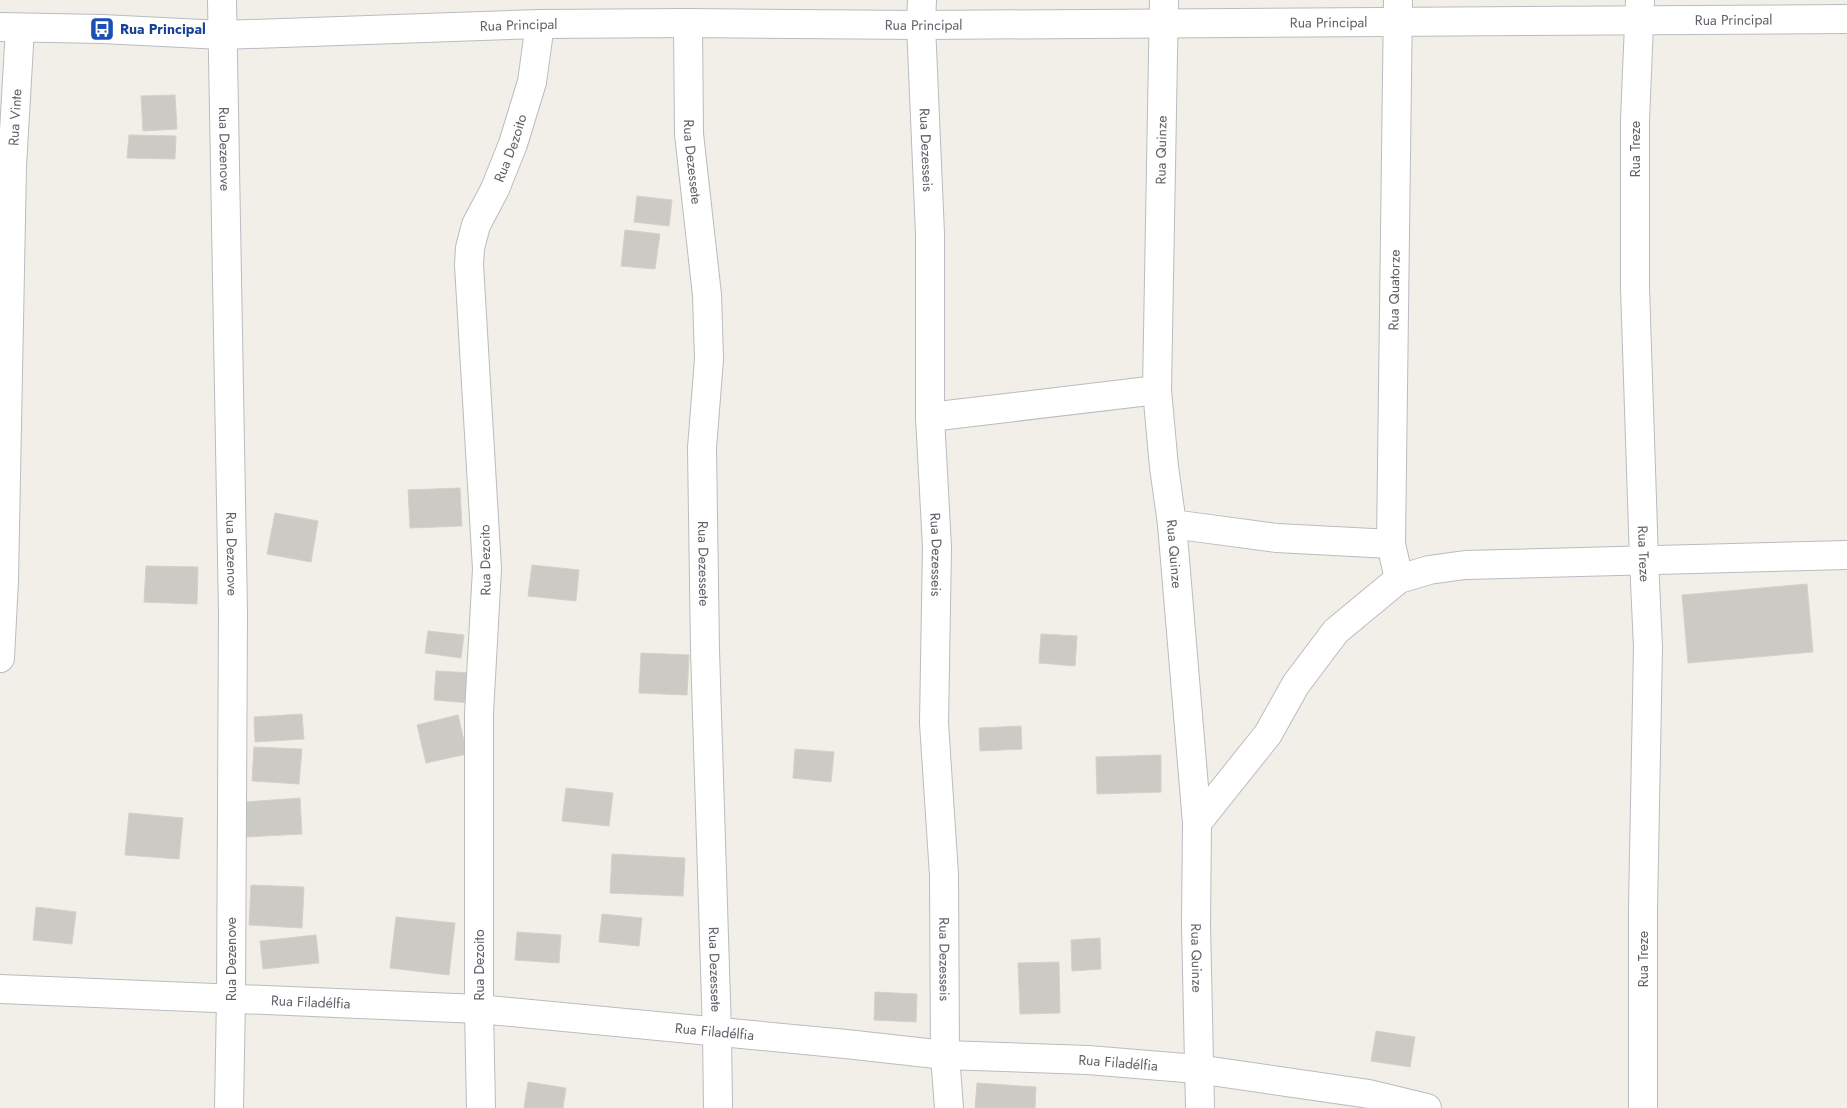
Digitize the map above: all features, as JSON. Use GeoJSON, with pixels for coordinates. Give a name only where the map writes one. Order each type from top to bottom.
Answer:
{"type":"FeatureCollection","features":[{"type":"Feature","properties":{"kind":"street","name":"Rua Dezenove"},"geometry":{"type":"LineString","coordinates":[[222,0],[233,613],[229,1108]]}},
{"type":"Feature","properties":{"kind":"street","name":"Rua Principal"},"geometry":{"type":"LineString","coordinates":[[10,28],[222,35],[540,24],[688,23],[921,12],[1640,10],[1847,19]]}},
{"type":"Feature","properties":{"kind":"street","name":"Rua Treze"},"geometry":{"type":"LineString","coordinates":[[1640,10],[1635,120],[1635,288],[1648,647],[1643,909],[1643,1108]]}},
{"type":"Feature","properties":{"kind":"street","name":"Rua Quatorze"},"geometry":{"type":"LineString","coordinates":[[1398,11],[1391,544],[1399,579]]}},
{"type":"Feature","properties":{"kind":"street","name":"Rua Dezesseis"},"geometry":{"type":"LineString","coordinates":[[921,12],[930,234],[930,417],[937,547],[934,723],[944,876],[945,1055],[950,1108]]}},
{"type":"Feature","properties":{"kind":"street","name":"Rua Quinze"},"geometry":{"type":"LineString","coordinates":[[1164,12],[1156,390],[1172,524],[1197,824],[1198,1069],[1200,1108]]}},
{"type":"Feature","properties":{"kind":"street","name":"Rua Dezessete"},"geometry":{"type":"LineString","coordinates":[[688,23],[689,134],[707,295],[709,359],[702,448],[705,650],[718,1108]]}},
{"type":"Feature","properties":{"kind":"street","name":"Rua Dezoito"},"geometry":{"type":"LineString","coordinates":[[481,1108],[479,713],[487,569],[469,265],[470,248],[476,224],[495,189],[513,144],[529,91],[540,24]]}},
{"type":"Feature","properties":{"kind":"street","name":"Rua Vinte"},"geometry":{"type":"LineString","coordinates":[[0,658],[5,570],[12,166],[10,28]]}},
{"type":"Feature","properties":{"kind":"street"},"geometry":{"type":"LineString","coordinates":[[930,417],[1156,390]]}},
{"type":"Feature","properties":{"kind":"street"},"geometry":{"type":"LineString","coordinates":[[1172,524],[1277,538],[1391,544]]}},
{"type":"Feature","properties":{"kind":"street"},"geometry":{"type":"LineString","coordinates":[[1197,824],[1268,734],[1296,684],[1336,631],[1399,579],[1429,570],[1464,565],[1847,555]]}},
{"type":"Feature","properties":{"kind":"street","name":"Rua Filadélfia"},"geometry":{"type":"LineString","coordinates":[[0,989],[479,1009],[945,1055],[1088,1060],[1198,1069],[1369,1094],[1427,1108]]}},
{"type":"Feature","properties":{"kind":"building"},"geometry":{"type":"Polygon","coordinates":[[[175,95],[177,129],[143,131],[141,96],[175,95]]]}},
{"type":"Feature","properties":{"kind":"building"},"geometry":{"type":"Polygon","coordinates":[[[129,135],[176,136],[175,159],[127,158],[129,135]]]}},
{"type":"Feature","properties":{"kind":"building"},"geometry":{"type":"Polygon","coordinates":[[[637,196],[672,200],[669,226],[634,222],[637,196]]]}},
{"type":"Feature","properties":{"kind":"building"},"geometry":{"type":"Polygon","coordinates":[[[625,230],[660,234],[655,269],[621,266],[625,230]]]}},
{"type":"Feature","properties":{"kind":"building"},"geometry":{"type":"Polygon","coordinates":[[[460,488],[462,526],[410,528],[408,490],[460,488]]]}},
{"type":"Feature","properties":{"kind":"building"},"geometry":{"type":"Polygon","coordinates":[[[275,513],[318,521],[311,562],[267,554],[275,513]]]}},
{"type":"Feature","properties":{"kind":"building"},"geometry":{"type":"Polygon","coordinates":[[[532,565],[579,570],[576,601],[528,596],[532,565]]]}},
{"type":"Feature","properties":{"kind":"building"},"geometry":{"type":"Polygon","coordinates":[[[146,566],[198,567],[197,604],[144,602],[146,566]]]}},
{"type":"Feature","properties":{"kind":"building"},"geometry":{"type":"Polygon","coordinates":[[[1807,584],[1813,652],[1688,663],[1682,595],[1807,584]]]}},
{"type":"Feature","properties":{"kind":"building"},"geometry":{"type":"Polygon","coordinates":[[[428,631],[464,635],[461,658],[425,653],[428,631]]]}},
{"type":"Feature","properties":{"kind":"building"},"geometry":{"type":"Polygon","coordinates":[[[1041,634],[1077,636],[1075,666],[1039,663],[1041,634]]]}},
{"type":"Feature","properties":{"kind":"building"},"geometry":{"type":"Polygon","coordinates":[[[641,653],[689,655],[687,695],[639,693],[641,653]]]}},
{"type":"Feature","properties":{"kind":"building"},"geometry":{"type":"Polygon","coordinates":[[[436,671],[472,673],[470,703],[434,700],[436,671]]]}},
{"type":"Feature","properties":{"kind":"building"},"geometry":{"type":"Polygon","coordinates":[[[302,714],[304,739],[255,742],[254,717],[302,714]]]}},
{"type":"Feature","properties":{"kind":"building"},"geometry":{"type":"Polygon","coordinates":[[[458,715],[467,754],[426,763],[417,725],[458,715]]]}},
{"type":"Feature","properties":{"kind":"building"},"geometry":{"type":"Polygon","coordinates":[[[1021,726],[1022,749],[980,751],[979,728],[1021,726]]]}},
{"type":"Feature","properties":{"kind":"building"},"geometry":{"type":"Polygon","coordinates":[[[254,747],[302,749],[299,784],[252,781],[254,747]]]}},
{"type":"Feature","properties":{"kind":"building"},"geometry":{"type":"Polygon","coordinates":[[[795,749],[834,752],[831,782],[793,778],[795,749]]]}},
{"type":"Feature","properties":{"kind":"building"},"geometry":{"type":"Polygon","coordinates":[[[1161,755],[1161,792],[1097,794],[1096,757],[1161,755]]]}},
{"type":"Feature","properties":{"kind":"building"},"geometry":{"type":"Polygon","coordinates":[[[566,788],[613,793],[609,826],[562,821],[566,788]]]}},
{"type":"Feature","properties":{"kind":"building"},"geometry":{"type":"Polygon","coordinates":[[[300,798],[302,834],[247,837],[245,802],[300,798]]]}},
{"type":"Feature","properties":{"kind":"building"},"geometry":{"type":"Polygon","coordinates":[[[129,813],[183,818],[179,859],[125,855],[129,813]]]}},
{"type":"Feature","properties":{"kind":"building"},"geometry":{"type":"Polygon","coordinates":[[[612,854],[685,858],[683,896],[610,893],[612,854]]]}},
{"type":"Feature","properties":{"kind":"building"},"geometry":{"type":"Polygon","coordinates":[[[251,885],[304,887],[302,928],[249,925],[251,885]]]}},
{"type":"Feature","properties":{"kind":"building"},"geometry":{"type":"Polygon","coordinates":[[[36,907],[76,912],[72,944],[33,940],[36,907]]]}},
{"type":"Feature","properties":{"kind":"building"},"geometry":{"type":"Polygon","coordinates":[[[602,914],[642,918],[639,946],[599,942],[602,914]]]}},
{"type":"Feature","properties":{"kind":"building"},"geometry":{"type":"Polygon","coordinates":[[[396,917],[455,923],[449,975],[390,968],[396,917]]]}},
{"type":"Feature","properties":{"kind":"building"},"geometry":{"type":"Polygon","coordinates":[[[517,932],[561,935],[559,963],[515,960],[517,932]]]}},
{"type":"Feature","properties":{"kind":"building"},"geometry":{"type":"Polygon","coordinates":[[[316,935],[319,963],[263,969],[260,941],[316,935]]]}},
{"type":"Feature","properties":{"kind":"building"},"geometry":{"type":"Polygon","coordinates":[[[1100,938],[1101,969],[1072,971],[1071,940],[1100,938]]]}},
{"type":"Feature","properties":{"kind":"building"},"geometry":{"type":"Polygon","coordinates":[[[1059,962],[1060,1013],[1020,1014],[1018,963],[1059,962]]]}},
{"type":"Feature","properties":{"kind":"building"},"geometry":{"type":"Polygon","coordinates":[[[875,992],[917,994],[916,1022],[874,1020],[875,992]]]}},
{"type":"Feature","properties":{"kind":"building"},"geometry":{"type":"Polygon","coordinates":[[[1376,1031],[1415,1037],[1410,1067],[1371,1061],[1376,1031]]]}},
{"type":"Feature","properties":{"kind":"building"},"geometry":{"type":"Polygon","coordinates":[[[528,1082],[566,1088],[563,1108],[524,1108],[528,1082]]]}},
{"type":"Feature","properties":{"kind":"building"},"geometry":{"type":"Polygon","coordinates":[[[977,1083],[1036,1087],[1035,1108],[975,1108],[977,1083]]]}},
{"type":"Feature","properties":{"kind":"place","name":"Rua Principal"},"geometry":{"type":"Point","coordinates":[102,29]}}]}
